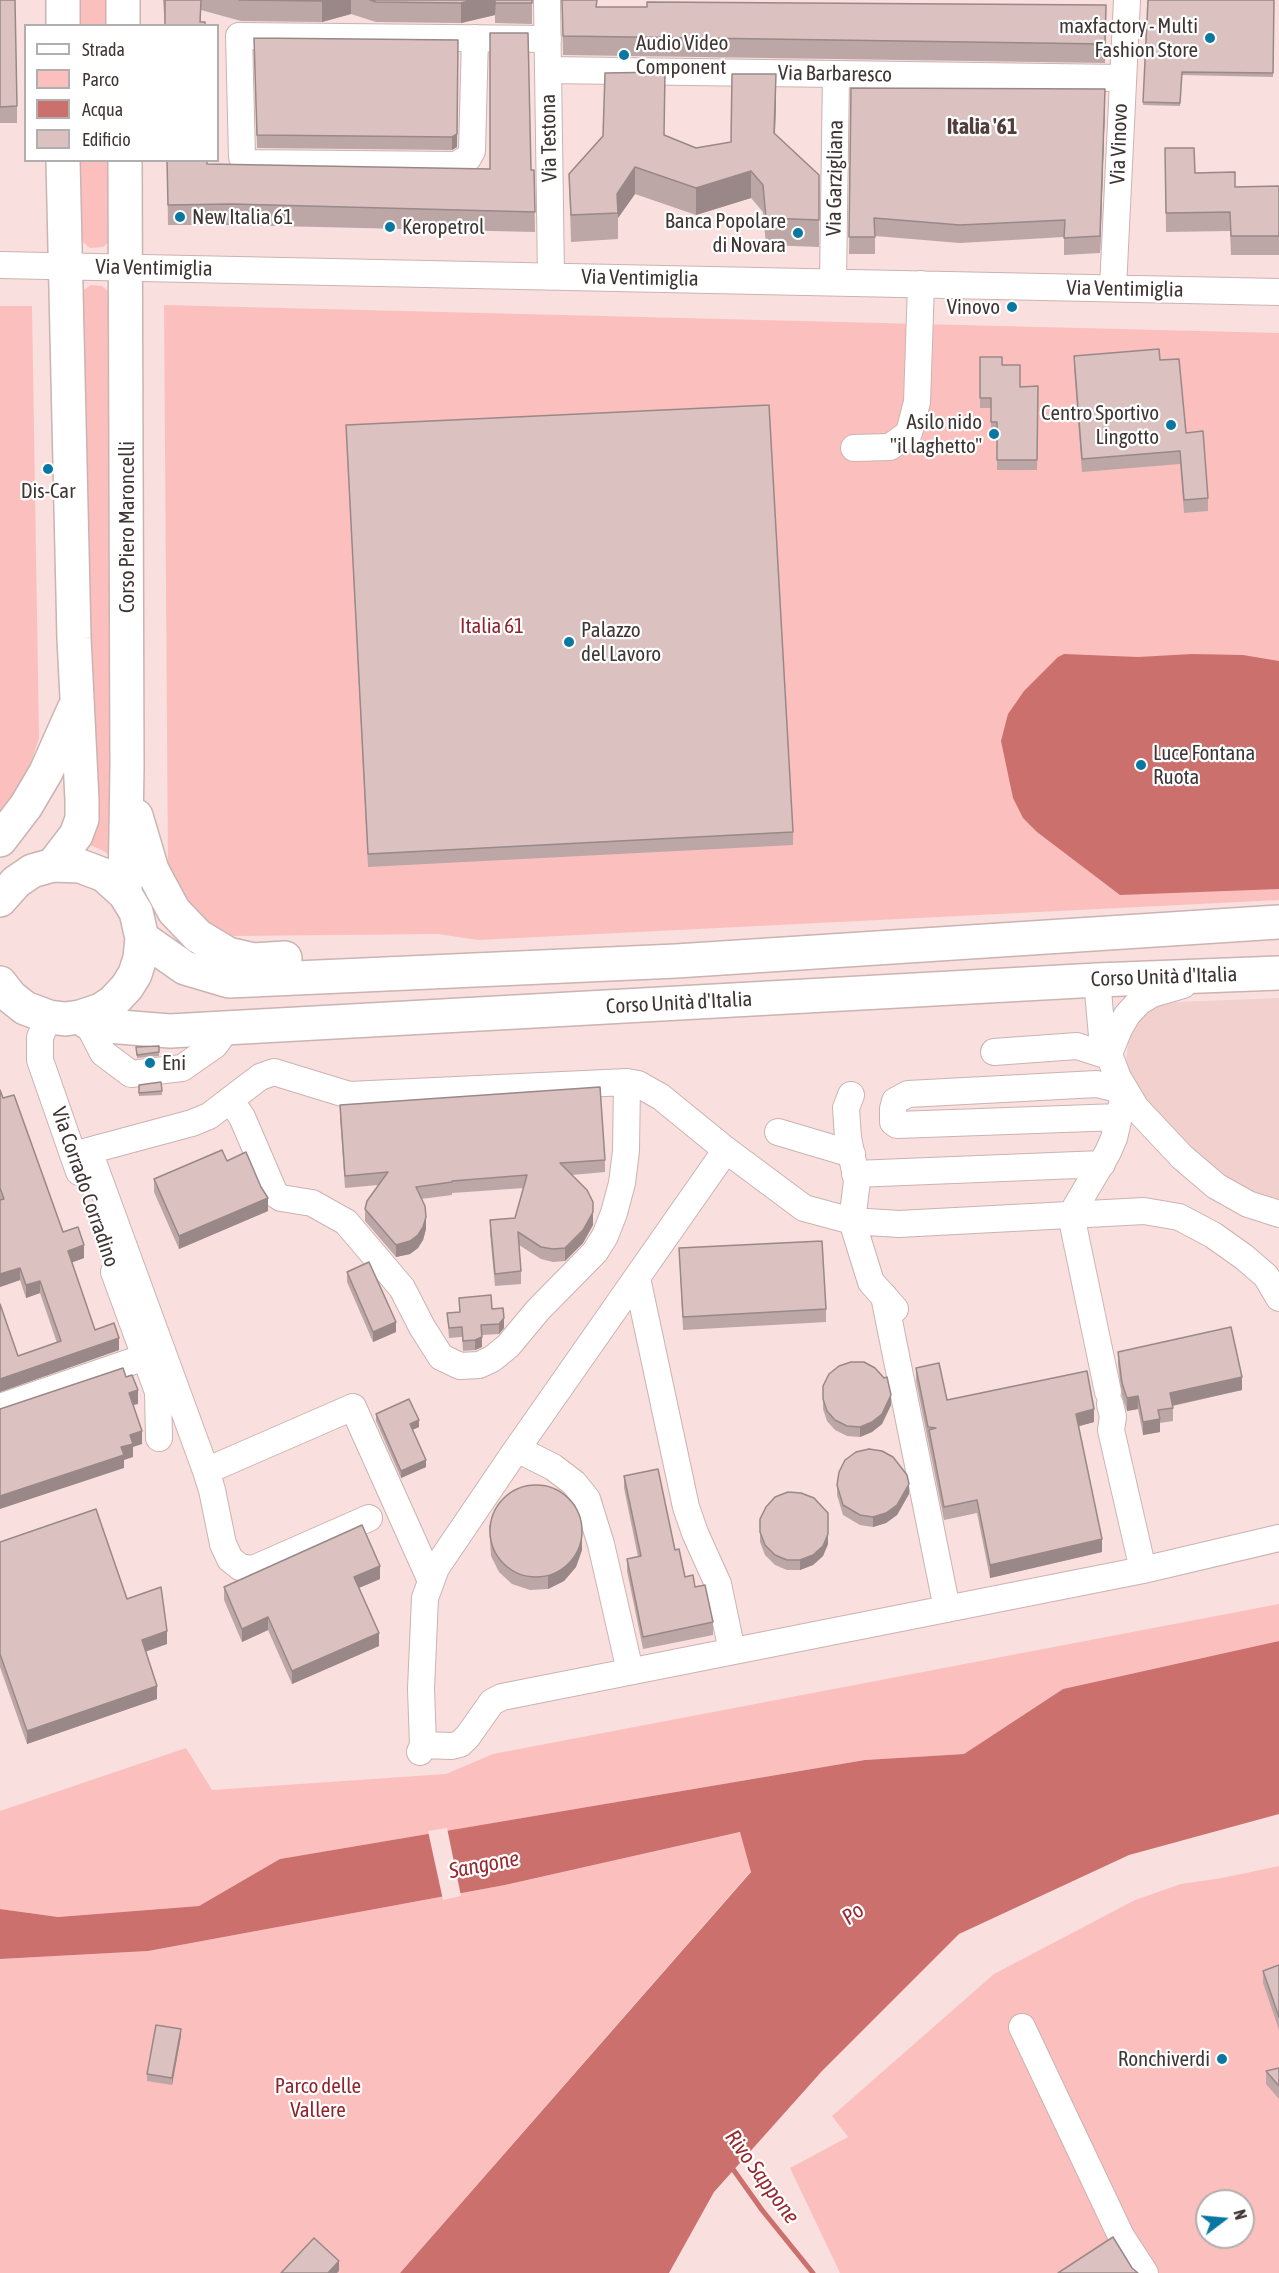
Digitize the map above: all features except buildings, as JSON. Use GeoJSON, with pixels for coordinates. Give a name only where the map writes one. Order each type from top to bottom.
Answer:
{"type":"FeatureCollection","features":[{"type":"Feature","properties":{"kind":"main road"},"geometry":{"type":"LineString","coordinates":[[63,0],[63,24]]}},
{"type":"Feature","properties":{"kind":"main road"},"geometry":{"type":"LineString","coordinates":[[123,0],[123,24]]}},
{"type":"Feature","properties":{"kind":"main road"},"geometry":{"type":"LineString","coordinates":[[53,865],[70,844],[82,819],[64,266],[63,162]]}},
{"type":"Feature","properties":{"kind":"main road","name":"Corso Piero Maroncelli"},"geometry":{"type":"LineString","coordinates":[[125,162],[127,767],[125,894]]}},
{"type":"Feature","properties":{"kind":"main road"},"geometry":{"type":"LineString","coordinates":[[0,840],[26,806],[46,771],[77,702]]}},
{"type":"Feature","properties":{"kind":"main road"},"geometry":{"type":"LineString","coordinates":[[127,767],[138,828],[152,870],[174,911],[198,936],[228,954],[254,960],[412,956],[454,971]]}},
{"type":"Feature","properties":{"kind":"main road"},"geometry":{"type":"LineString","coordinates":[[0,900],[16,882],[32,872],[53,865],[80,866],[115,883],[125,894],[136,912],[142,938],[140,958],[135,974],[113,1002],[101,1010],[48,1015],[11,997],[0,983]]}},
{"type":"Feature","properties":{"kind":"main road","name":"Corso Unità d'Italia"},"geometry":{"type":"LineString","coordinates":[[142,938],[185,968],[229,981],[676,961],[1279,922]]}},
{"type":"Feature","properties":{"kind":"main road","name":"Corso Unità d'Italia"},"geometry":{"type":"LineString","coordinates":[[48,1015],[107,1026],[170,1031],[1097,980],[1279,973]]}},
{"type":"Feature","properties":{"kind":"street","name":"Via Testona"},"geometry":{"type":"LineString","coordinates":[[547,0],[551,276]]}},
{"type":"Feature","properties":{"kind":"street","name":"Via Vinovo"},"geometry":{"type":"LineString","coordinates":[[1113,288],[1126,0]]}},
{"type":"Feature","properties":{"kind":"street"},"geometry":{"type":"LineString","coordinates":[[475,38],[472,152],[468,159],[456,165],[444,165],[246,163],[242,157],[239,36],[475,38],[548,39]]}},
{"type":"Feature","properties":{"kind":"street","name":"Via Barbaresco"},"geometry":{"type":"LineString","coordinates":[[548,70],[1122,78]]}},
{"type":"Feature","properties":{"kind":"street","name":"Via Garzigliana"},"geometry":{"type":"LineString","coordinates":[[833,282],[836,74]]}},
{"type":"Feature","properties":{"kind":"street","name":"Via Ventimiglia"},"geometry":{"type":"LineString","coordinates":[[0,265],[1279,292]]}},
{"type":"Feature","properties":{"kind":"street"},"geometry":{"type":"LineString","coordinates":[[854,448],[890,447],[909,433],[917,402],[921,284]]}},
{"type":"Feature","properties":{"kind":"street"},"geometry":{"type":"LineString","coordinates":[[1108,1056],[1119,1029],[1139,1002],[1159,991],[1170,990],[1210,976]]}},
{"type":"Feature","properties":{"kind":"street"},"geometry":{"type":"LineString","coordinates":[[1097,980],[1099,1017],[1108,1056],[1136,1108],[1156,1132],[1216,1186],[1248,1204],[1279,1214]]}},
{"type":"Feature","properties":{"kind":"street"},"geometry":{"type":"LineString","coordinates":[[48,1015],[131,1074],[182,1068],[215,1045],[228,1028]]}},
{"type":"Feature","properties":{"kind":"street","name":"Via Corrado Corradino"},"geometry":{"type":"LineString","coordinates":[[48,1015],[40,1037],[40,1060],[81,1153],[158,1392],[159,1438]]}},
{"type":"Feature","properties":{"kind":"street"},"geometry":{"type":"LineString","coordinates":[[994,1052],[1077,1046],[1108,1056]]}},
{"type":"Feature","properties":{"kind":"street"},"geometry":{"type":"LineString","coordinates":[[369,1518],[252,1569],[240,1568],[230,1559],[223,1544],[206,1471],[81,1153],[192,1123],[209,1116],[260,1077],[274,1072],[349,1095],[627,1082],[638,1084],[661,1096],[726,1150],[804,1208],[852,1221],[899,1224],[1144,1211],[1179,1216],[1213,1235],[1244,1257],[1266,1276],[1279,1298]]}},
{"type":"Feature","properties":{"kind":"street"},"geometry":{"type":"LineString","coordinates":[[230,1100],[242,1118],[275,1194],[281,1198],[312,1203],[346,1222],[402,1288],[441,1357],[460,1366],[479,1365],[492,1359],[508,1346],[538,1310],[595,1252],[605,1236],[622,1183],[626,1151],[627,1082]]}},
{"type":"Feature","properties":{"kind":"street"},"geometry":{"type":"LineString","coordinates":[[1119,1117],[897,1125],[893,1122],[895,1101],[908,1094],[1097,1084],[1125,1091]]}},
{"type":"Feature","properties":{"kind":"street"},"geometry":{"type":"LineString","coordinates":[[1125,1091],[1114,1138],[1102,1164],[1071,1215],[1113,1417],[1111,1430],[1143,1570]]}},
{"type":"Feature","properties":{"kind":"street"},"geometry":{"type":"LineString","coordinates":[[851,1095],[846,1108],[848,1138],[856,1181],[852,1221],[871,1282],[904,1318]]}},
{"type":"Feature","properties":{"kind":"street"},"geometry":{"type":"LineString","coordinates":[[778,1132],[853,1164],[1102,1164]]}},
{"type":"Feature","properties":{"kind":"street"},"geometry":{"type":"LineString","coordinates":[[726,1150],[436,1568],[425,1598],[421,1689],[422,1748],[460,1744],[492,1702],[501,1697],[1143,1570],[1279,1538]]}},
{"type":"Feature","properties":{"kind":"street"},"geometry":{"type":"LineString","coordinates":[[637,1278],[686,1507],[718,1584],[732,1651]]}},
{"type":"Feature","properties":{"kind":"street"},"geometry":{"type":"LineString","coordinates":[[884,1296],[947,1609]]}},
{"type":"Feature","properties":{"kind":"street"},"geometry":{"type":"LineString","coordinates":[[0,1407],[145,1357]]}},
{"type":"Feature","properties":{"kind":"street"},"geometry":{"type":"LineString","coordinates":[[206,1471],[353,1407],[431,1581]]}},
{"type":"Feature","properties":{"kind":"street"},"geometry":{"type":"LineString","coordinates":[[517,1449],[554,1467],[574,1483],[587,1499],[601,1544],[630,1671]]}},
{"type":"Feature","properties":{"kind":"street"},"geometry":{"type":"LineString","coordinates":[[1022,2027],[1122,2236],[1145,2273]]}},
{"type":"Feature","properties":{"kind":"shaded area"},"geometry":{"type":"Polygon","coordinates":[[[1279,998],[1279,1202],[1235,1187],[1160,1122],[1129,1074],[1126,1062],[1129,1036],[1134,1025],[1155,1003],[1279,998]]]}},
{"type":"Feature","properties":{"kind":"green space"},"geometry":{"type":"Polygon","coordinates":[[[77,0],[110,0],[110,24],[77,24],[77,0]]]}},
{"type":"Feature","properties":{"kind":"green space"},"geometry":{"type":"Polygon","coordinates":[[[78,162],[112,162],[113,231],[109,242],[103,247],[90,248],[83,242],[79,232],[78,162]]]}},
{"type":"Feature","properties":{"kind":"green space"},"geometry":{"type":"Polygon","coordinates":[[[91,285],[102,286],[110,293],[117,860],[102,850],[82,842],[81,292],[91,285]]]}},
{"type":"Feature","properties":{"kind":"green space","name":"Italia 61"},"geometry":{"type":"Polygon","coordinates":[[[164,305],[1279,333],[1279,900],[478,940],[438,934],[233,936],[191,912],[168,868],[164,305]]]}},
{"type":"Feature","properties":{"kind":"green space"},"geometry":{"type":"Polygon","coordinates":[[[0,306],[32,306],[39,738],[28,772],[0,815],[0,306]]]}},
{"type":"Feature","properties":{"kind":"green space"},"geometry":{"type":"Polygon","coordinates":[[[1279,1604],[1279,1641],[1063,1689],[964,1754],[865,1760],[281,1859],[199,1906],[58,1917],[0,1909],[0,1811],[186,1748],[212,1790],[446,1774],[493,1754],[1279,1604]]]}},
{"type":"Feature","properties":{"kind":"green space","name":"Parco delle Vallere"},"geometry":{"type":"Polygon","coordinates":[[[741,1832],[751,1871],[400,2273],[0,2273],[0,1959],[148,1951],[505,1885],[741,1832]]]}},
{"type":"Feature","properties":{"kind":"green space"},"geometry":{"type":"Polygon","coordinates":[[[1279,1866],[1279,2273],[840,2273],[790,2168],[848,2137],[832,2116],[994,1974],[1135,1900],[1181,1884],[1279,1866]]]}},
{"type":"Feature","properties":{"kind":"water"},"geometry":{"type":"Polygon","coordinates":[[[1064,654],[1138,657],[1192,654],[1243,655],[1279,661],[1279,889],[1120,895],[1037,832],[1023,818],[1013,798],[1001,741],[1008,714],[1024,691],[1058,657],[1064,654]]]}},
{"type":"Feature","properties":{"kind":"water"},"geometry":{"type":"Polygon","coordinates":[[[1279,1641],[1279,1814],[1129,1855],[959,1934],[822,2071],[714,2192],[669,2273],[400,2273],[751,1872],[740,1832],[505,1885],[148,1951],[0,1959],[0,1909],[58,1917],[199,1906],[280,1859],[865,1760],[964,1754],[1063,1689],[1279,1641]]]}},
{"type":"Feature","properties":{"kind":"pier"},"geometry":{"type":"Polygon","coordinates":[[[447,1828],[461,1896],[443,1900],[428,1831],[447,1828]]]}},
{"type":"Feature","properties":{"kind":"waterway","name":"Rivo Sappone"},"geometry":{"type":"LineString","coordinates":[[730,2165],[762,2210],[813,2273]]}},
{"type":"Feature","properties":{"kind":"place","name":"maxfactory - Multi Fashion Store"},"geometry":{"type":"Point","coordinates":[1210,38]}},
{"type":"Feature","properties":{"kind":"place","name":"Audio Video Component"},"geometry":{"type":"Point","coordinates":[624,55]}},
{"type":"Feature","properties":{"kind":"place","name":"New Italia 61"},"geometry":{"type":"Point","coordinates":[180,217]}},
{"type":"Feature","properties":{"kind":"place","name":"Keropetrol"},"geometry":{"type":"Point","coordinates":[390,227]}},
{"type":"Feature","properties":{"kind":"place","name":"Banca Popolare di Novara"},"geometry":{"type":"Point","coordinates":[798,233]}},
{"type":"Feature","properties":{"kind":"place","name":"Vinovo"},"geometry":{"type":"Point","coordinates":[1012,307]}},
{"type":"Feature","properties":{"kind":"place","name":"Centro Sportivo Lingotto"},"geometry":{"type":"Point","coordinates":[1171,425]}},
{"type":"Feature","properties":{"kind":"place","name":"Asilo nido \"il laghetto\""},"geometry":{"type":"Point","coordinates":[994,434]}},
{"type":"Feature","properties":{"kind":"place","name":"Dis-Car"},"geometry":{"type":"Point","coordinates":[48,469]}},
{"type":"Feature","properties":{"kind":"place","name":"Palazzo del Lavoro"},"geometry":{"type":"Point","coordinates":[569,642]}},
{"type":"Feature","properties":{"kind":"place","name":"Luce Fontana Ruota"},"geometry":{"type":"Point","coordinates":[1141,765]}},
{"type":"Feature","properties":{"kind":"place","name":"Eni"},"geometry":{"type":"Point","coordinates":[150,1063]}},
{"type":"Feature","properties":{"kind":"place","name":"Ronchiverdi"},"geometry":{"type":"Point","coordinates":[1222,2059]}},
{"type":"Feature","properties":{"kind":"district","name":"Italia '61"},"geometry":{"type":"Point","coordinates":[982,127]}},
{"type":"Feature","properties":{"kind":"water label","name":"Sangone"},"geometry":{"type":"Point","coordinates":[484,1865]}},
{"type":"Feature","properties":{"kind":"water label","name":"Po"},"geometry":{"type":"Point","coordinates":[853,1914]}}]}
